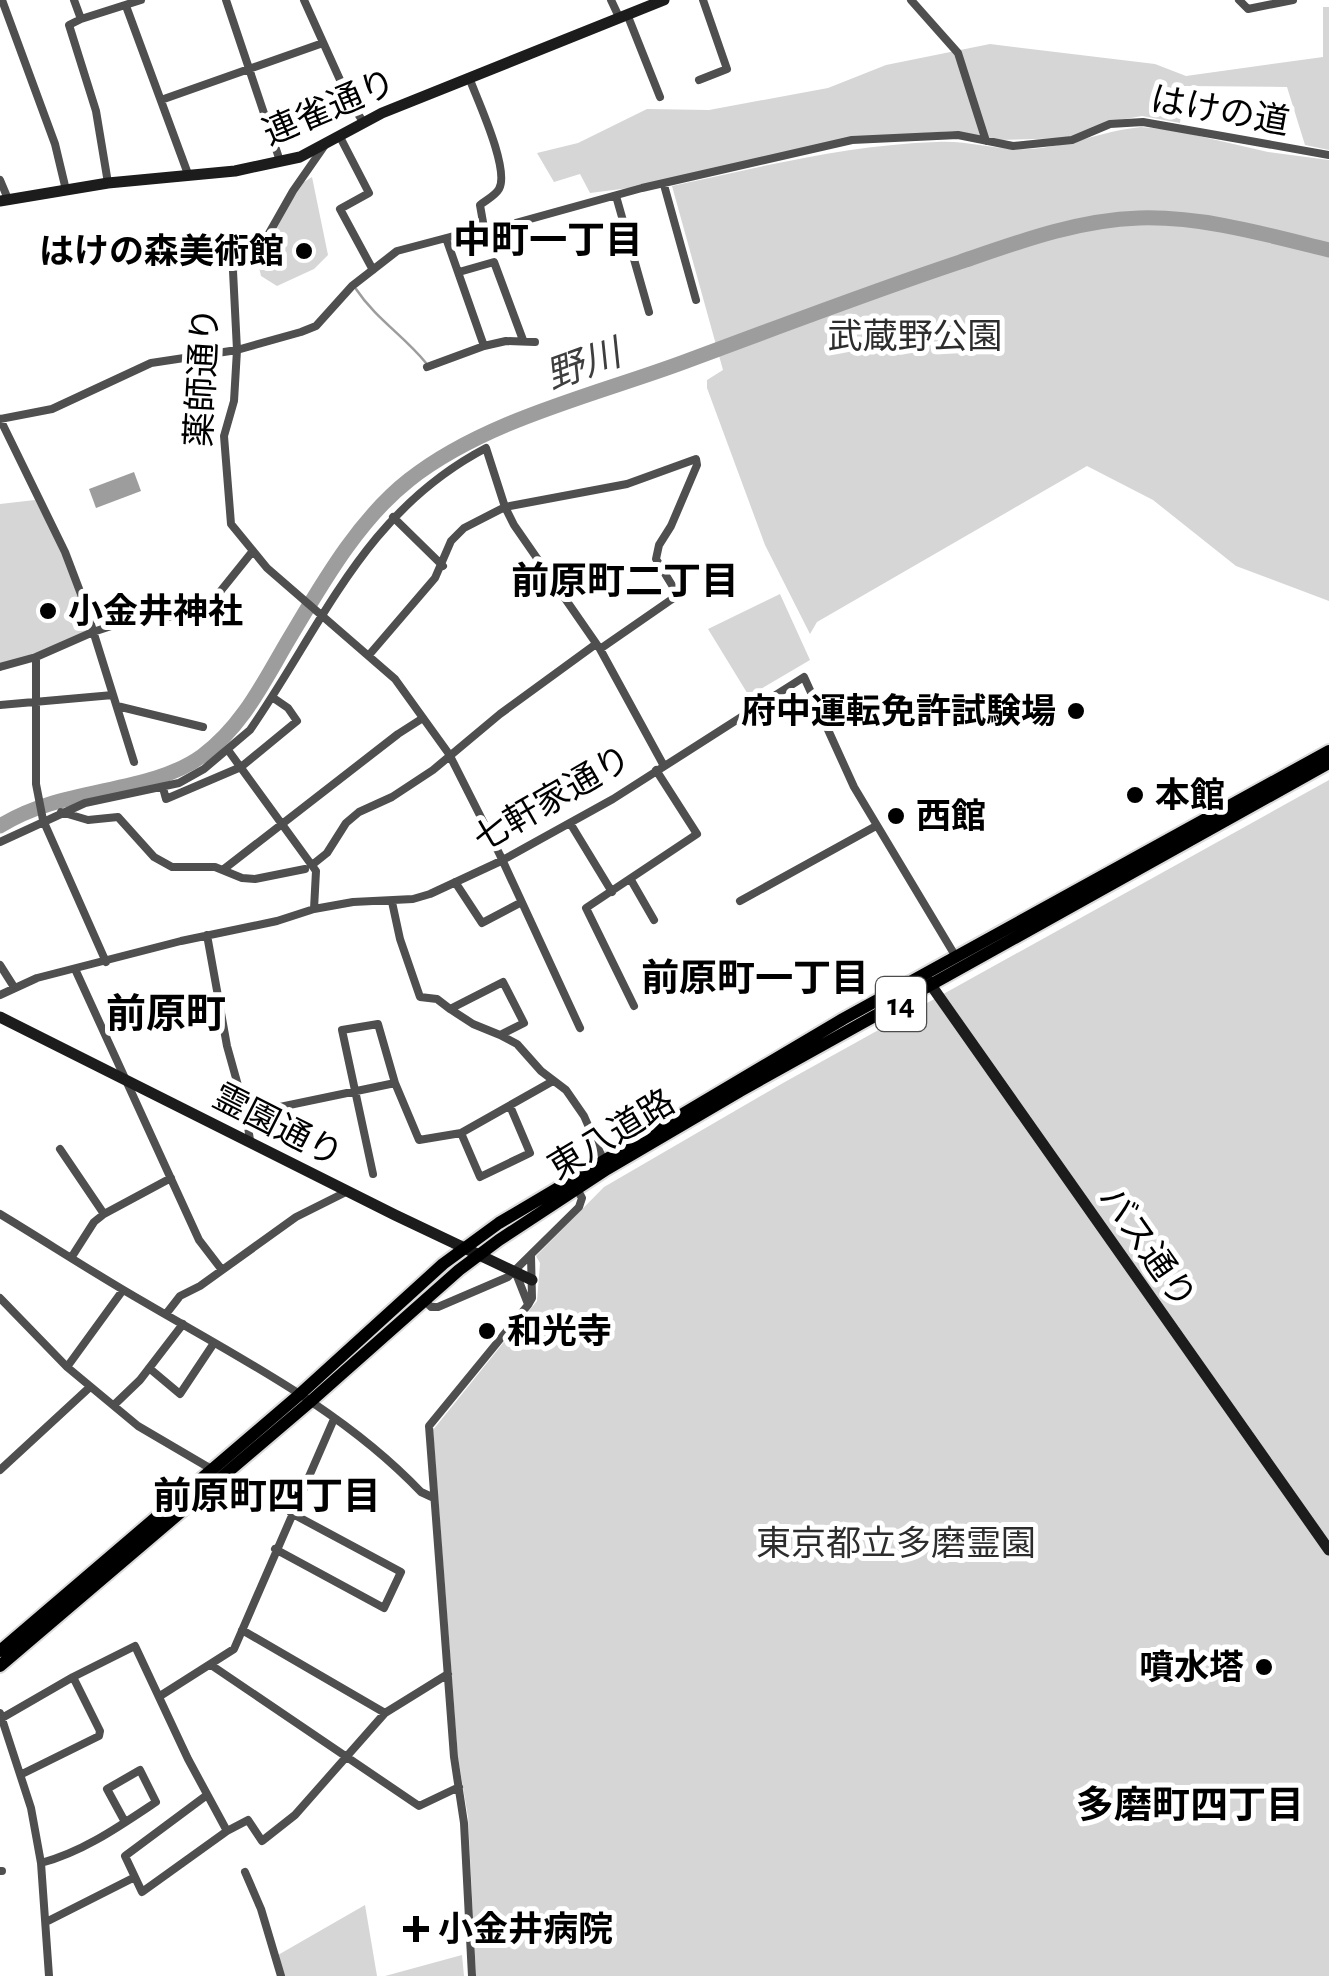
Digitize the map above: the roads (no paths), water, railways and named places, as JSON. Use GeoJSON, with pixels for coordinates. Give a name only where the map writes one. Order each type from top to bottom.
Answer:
{"type":"FeatureCollection","features":[{"type":"Feature","properties":{"kind":"main road","name":"東八道路"},"geometry":{"type":"LineString","coordinates":[[0,1666],[305,1399],[479,1254],[577,1189],[927,981],[953,958],[1329,751]]}},
{"type":"Feature","properties":{"kind":"main road","name":"東八道路"},"geometry":{"type":"LineString","coordinates":[[0,1651],[212,1470],[305,1399],[463,1248],[603,1159],[927,981],[1018,938],[1329,763]]}},
{"type":"Feature","properties":{"kind":"main road"},"geometry":{"type":"LineString","coordinates":[[953,958],[958,965],[1018,938]]}},
{"type":"Feature","properties":{"kind":"street"},"geometry":{"type":"LineString","coordinates":[[2,0],[54,144],[66,190]]}},
{"type":"Feature","properties":{"kind":"street"},"geometry":{"type":"LineString","coordinates":[[74,0],[81,19]]}},
{"type":"Feature","properties":{"kind":"street"},"geometry":{"type":"LineString","coordinates":[[108,183],[96,111],[68,24],[141,0]]}},
{"type":"Feature","properties":{"kind":"street"},"geometry":{"type":"LineString","coordinates":[[226,0],[280,161]]}},
{"type":"Feature","properties":{"kind":"street"},"geometry":{"type":"LineString","coordinates":[[304,0],[350,102],[364,123]]}},
{"type":"Feature","properties":{"kind":"street"},"geometry":{"type":"LineString","coordinates":[[610,0],[623,15],[660,98]]}},
{"type":"Feature","properties":{"kind":"street","name":"連雀通り"},"geometry":{"type":"LineString","coordinates":[[4,200],[280,161],[326,145],[364,123],[664,0]]}},
{"type":"Feature","properties":{"kind":"street"},"geometry":{"type":"LineString","coordinates":[[699,80],[727,69],[702,0]]}},
{"type":"Feature","properties":{"kind":"street"},"geometry":{"type":"LineString","coordinates":[[911,0],[958,54],[986,141]]}},
{"type":"Feature","properties":{"kind":"street"},"geometry":{"type":"LineString","coordinates":[[1239,0],[1248,9],[1293,0]]}},
{"type":"Feature","properties":{"kind":"street"},"geometry":{"type":"LineString","coordinates":[[126,6],[188,174]]}},
{"type":"Feature","properties":{"kind":"street"},"geometry":{"type":"LineString","coordinates":[[161,100],[323,43]]}},
{"type":"Feature","properties":{"kind":"street"},"geometry":{"type":"LineString","coordinates":[[470,80],[488,126],[502,180],[494,194],[480,205],[484,228]]}},
{"type":"Feature","properties":{"kind":"street","name":"はけの道"},"geometry":{"type":"LineString","coordinates":[[0,419],[52,409],[151,363],[237,350],[316,326],[397,251],[852,140],[936,135],[1013,146],[1072,140],[1110,124],[1143,122],[1329,156]]}},
{"type":"Feature","properties":{"kind":"street"},"geometry":{"type":"LineString","coordinates":[[340,137],[369,193],[340,209],[373,270]]}},
{"type":"Feature","properties":{"kind":"street","name":"薬師通り"},"geometry":{"type":"LineString","coordinates":[[252,552],[231,524],[224,436],[234,402],[237,350],[233,271],[237,262],[268,234],[326,145]]}},
{"type":"Feature","properties":{"kind":"street"},"geometry":{"type":"LineString","coordinates":[[0,180],[4,200]]}},
{"type":"Feature","properties":{"kind":"street"},"geometry":{"type":"LineString","coordinates":[[664,184],[696,300]]}},
{"type":"Feature","properties":{"kind":"street"},"geometry":{"type":"LineString","coordinates":[[616,196],[649,312]]}},
{"type":"Feature","properties":{"kind":"street"},"geometry":{"type":"LineString","coordinates":[[446,238],[484,346]]}},
{"type":"Feature","properties":{"kind":"street"},"geometry":{"type":"LineString","coordinates":[[459,272],[494,262],[523,340]]}},
{"type":"Feature","properties":{"kind":"street"},"geometry":{"type":"LineString","coordinates":[[427,366],[484,346],[535,342]]}},
{"type":"Feature","properties":{"kind":"street"},"geometry":{"type":"LineString","coordinates":[[0,419],[65,552],[134,762]]}},
{"type":"Feature","properties":{"kind":"street"},"geometry":{"type":"LineString","coordinates":[[0,842],[85,803],[163,788],[204,768],[228,750],[250,730],[362,552],[434,480],[486,448],[505,507],[598,646],[697,834],[586,908],[634,1006]]}},
{"type":"Feature","properties":{"kind":"street"},"geometry":{"type":"LineString","coordinates":[[62,812],[88,820],[118,817],[154,858],[172,867],[224,869],[242,878],[255,879],[308,867],[327,852],[346,823],[359,812],[410,786],[598,646],[678,594],[656,559],[697,465],[696,459],[628,484],[505,507],[464,528],[451,541],[443,567],[369,654]]}},
{"type":"Feature","properties":{"kind":"street"},"geometry":{"type":"LineString","coordinates":[[393,517],[443,567]]}},
{"type":"Feature","properties":{"kind":"street"},"geometry":{"type":"LineString","coordinates":[[0,667],[151,613],[179,616],[200,610],[215,598],[252,552],[396,679],[449,754],[580,1028]]}},
{"type":"Feature","properties":{"kind":"street"},"geometry":{"type":"LineString","coordinates":[[36,657],[36,786],[43,820],[106,962]]}},
{"type":"Feature","properties":{"kind":"street","name":"七軒家通り"},"geometry":{"type":"LineString","coordinates":[[0,994],[76,969],[276,922],[314,909],[354,902],[392,902],[430,894],[570,823],[804,677],[838,756],[953,958]]}},
{"type":"Feature","properties":{"kind":"street"},"geometry":{"type":"LineString","coordinates":[[0,706],[113,695]]}},
{"type":"Feature","properties":{"kind":"street"},"geometry":{"type":"LineString","coordinates":[[163,788],[166,798],[241,767],[298,721],[272,697]]}},
{"type":"Feature","properties":{"kind":"street"},"geometry":{"type":"LineString","coordinates":[[117,706],[204,727]]}},
{"type":"Feature","properties":{"kind":"street"},"geometry":{"type":"LineString","coordinates":[[224,869],[423,718]]}},
{"type":"Feature","properties":{"kind":"street"},"geometry":{"type":"LineString","coordinates":[[228,750],[308,867],[316,871],[314,909]]}},
{"type":"Feature","properties":{"kind":"street"},"geometry":{"type":"LineString","coordinates":[[570,823],[612,892]]}},
{"type":"Feature","properties":{"kind":"street"},"geometry":{"type":"LineString","coordinates":[[740,901],[876,826]]}},
{"type":"Feature","properties":{"kind":"street"},"geometry":{"type":"LineString","coordinates":[[631,880],[654,920]]}},
{"type":"Feature","properties":{"kind":"street"},"geometry":{"type":"LineString","coordinates":[[455,882],[482,922],[520,903]]}},
{"type":"Feature","properties":{"kind":"street"},"geometry":{"type":"LineString","coordinates":[[392,902],[420,997],[438,1000],[473,1024],[518,1044],[581,1110],[603,1159]]}},
{"type":"Feature","properties":{"kind":"street"},"geometry":{"type":"LineString","coordinates":[[207,936],[250,1140]]}},
{"type":"Feature","properties":{"kind":"street"},"geometry":{"type":"LineString","coordinates":[[0,966],[14,988]]}},
{"type":"Feature","properties":{"kind":"street"},"geometry":{"type":"LineString","coordinates":[[76,969],[200,1240],[222,1270]]}},
{"type":"Feature","properties":{"kind":"street","name":"バス通り"},"geometry":{"type":"LineString","coordinates":[[927,981],[1329,1550]]}},
{"type":"Feature","properties":{"kind":"street"},"geometry":{"type":"LineString","coordinates":[[450,1009],[503,982],[524,1023],[500,1035]]}},
{"type":"Feature","properties":{"kind":"street","name":"霊園通り"},"geometry":{"type":"LineString","coordinates":[[0,1017],[532,1280]]}},
{"type":"Feature","properties":{"kind":"street"},"geometry":{"type":"LineString","coordinates":[[373,1174],[342,1030],[378,1024],[395,1083],[419,1140],[461,1133],[553,1082]]}},
{"type":"Feature","properties":{"kind":"street"},"geometry":{"type":"LineString","coordinates":[[246,1114],[395,1083]]}},
{"type":"Feature","properties":{"kind":"street"},"geometry":{"type":"LineString","coordinates":[[461,1133],[480,1176],[530,1153],[510,1106]]}},
{"type":"Feature","properties":{"kind":"street"},"geometry":{"type":"LineString","coordinates":[[60,1148],[104,1214]]}},
{"type":"Feature","properties":{"kind":"street"},"geometry":{"type":"LineString","coordinates":[[71,1258],[94,1222],[104,1214],[171,1178]]}},
{"type":"Feature","properties":{"kind":"street"},"geometry":{"type":"LineString","coordinates":[[424,1300],[431,1308],[438,1307],[515,1272],[580,1207],[582,1198],[577,1189]]}},
{"type":"Feature","properties":{"kind":"street"},"geometry":{"type":"LineString","coordinates":[[166,1314],[180,1296],[306,1211],[348,1191]]}},
{"type":"Feature","properties":{"kind":"street"},"geometry":{"type":"LineString","coordinates":[[0,1214],[252,1363],[378,1451],[421,1492],[434,1498]]}},
{"type":"Feature","properties":{"kind":"street"},"geometry":{"type":"LineString","coordinates":[[472,1976],[464,1824],[448,1674],[430,1426],[528,1305],[532,1298],[531,1256]]}},
{"type":"Feature","properties":{"kind":"street"},"geometry":{"type":"LineString","coordinates":[[515,1272],[528,1305]]}},
{"type":"Feature","properties":{"kind":"street"},"geometry":{"type":"LineString","coordinates":[[67,1367],[123,1290]]}},
{"type":"Feature","properties":{"kind":"street"},"geometry":{"type":"LineString","coordinates":[[0,1298],[67,1367],[138,1426],[212,1470]]}},
{"type":"Feature","properties":{"kind":"street"},"geometry":{"type":"LineString","coordinates":[[114,1405],[183,1324]]}},
{"type":"Feature","properties":{"kind":"street"},"geometry":{"type":"LineString","coordinates":[[149,1368],[180,1394],[214,1343]]}},
{"type":"Feature","properties":{"kind":"street"},"geometry":{"type":"LineString","coordinates":[[0,1470],[90,1387]]}},
{"type":"Feature","properties":{"kind":"street"},"geometry":{"type":"LineString","coordinates":[[160,1696],[234,1649],[334,1419]]}},
{"type":"Feature","properties":{"kind":"street"},"geometry":{"type":"LineString","coordinates":[[275,1549],[384,1608],[401,1572],[291,1513]]}},
{"type":"Feature","properties":{"kind":"street"},"geometry":{"type":"LineString","coordinates":[[242,1630],[385,1713]]}},
{"type":"Feature","properties":{"kind":"street"},"geometry":{"type":"LineString","coordinates":[[49,1976],[40,1863],[22,1774],[1,1716],[135,1646],[227,1830]]}},
{"type":"Feature","properties":{"kind":"street"},"geometry":{"type":"LineString","coordinates":[[211,1665],[350,1756],[418,1806],[459,1787]]}},
{"type":"Feature","properties":{"kind":"street"},"geometry":{"type":"LineString","coordinates":[[207,1795],[124,1856],[142,1892],[227,1830],[248,1820],[262,1841],[295,1815],[385,1713],[448,1674]]}},
{"type":"Feature","properties":{"kind":"street"},"geometry":{"type":"LineString","coordinates":[[22,1774],[99,1736],[73,1676]]}},
{"type":"Feature","properties":{"kind":"street"},"geometry":{"type":"LineString","coordinates":[[40,1863],[58,1859],[125,1822],[156,1802],[140,1770],[107,1788],[125,1822]]}},
{"type":"Feature","properties":{"kind":"street"},"geometry":{"type":"LineString","coordinates":[[244,1872],[262,1909],[282,1976]]}},
{"type":"Feature","properties":{"kind":"street"},"geometry":{"type":"LineString","coordinates":[[46,1922],[134,1877]]}},
{"type":"Feature","properties":{"kind":"waterway","name":"野川"},"geometry":{"type":"LineString","coordinates":[[0,826],[51,804],[157,778],[202,756],[252,702],[328,575],[373,514],[409,480],[439,459],[506,425],[925,274],[1070,228],[1139,218],[1187,220],[1329,250]]}},
{"type":"Feature","properties":{"kind":"waterway"},"geometry":{"type":"LineString","coordinates":[[356,289],[426,363]]}},
{"type":"Feature","properties":{"kind":"place","name":"はけの森美術館"},"geometry":{"type":"Point","coordinates":[304,251]}},
{"type":"Feature","properties":{"kind":"place","name":"小金井神社"},"geometry":{"type":"Point","coordinates":[48,611]}},
{"type":"Feature","properties":{"kind":"place","name":"府中運転免許試験場"},"geometry":{"type":"Point","coordinates":[1076,711]}},
{"type":"Feature","properties":{"kind":"place","name":"本館"},"geometry":{"type":"Point","coordinates":[1135,795]}},
{"type":"Feature","properties":{"kind":"place","name":"西館"},"geometry":{"type":"Point","coordinates":[896,816]}},
{"type":"Feature","properties":{"kind":"place","name":"和光寺"},"geometry":{"type":"Point","coordinates":[487,1331]}},
{"type":"Feature","properties":{"kind":"place","name":"噴水塔"},"geometry":{"type":"Point","coordinates":[1264,1667]}},
{"type":"Feature","properties":{"kind":"place","name":"小金井病院"},"geometry":{"type":"Point","coordinates":[416,1929]}},
{"type":"Feature","properties":{"kind":"district","name":"中町一丁目"},"geometry":{"type":"Point","coordinates":[548,240]}},
{"type":"Feature","properties":{"kind":"district","name":"前原町二丁目"},"geometry":{"type":"Point","coordinates":[625,581]}},
{"type":"Feature","properties":{"kind":"district","name":"前原町一丁目"},"geometry":{"type":"Point","coordinates":[755,978]}},
{"type":"Feature","properties":{"kind":"district","name":"前原町"},"geometry":{"type":"Point","coordinates":[166,1013]}},
{"type":"Feature","properties":{"kind":"district","name":"前原町四丁目"},"geometry":{"type":"Point","coordinates":[267,1496]}},
{"type":"Feature","properties":{"kind":"district","name":"多磨町四丁目"},"geometry":{"type":"Point","coordinates":[1190,1805]}},
{"type":"Feature","properties":{"kind":"park label","name":"武蔵野公園"},"geometry":{"type":"Point","coordinates":[915,336]}},
{"type":"Feature","properties":{"kind":"park label","name":"東京都立多磨霊園"},"geometry":{"type":"Point","coordinates":[896,1543]}}]}
